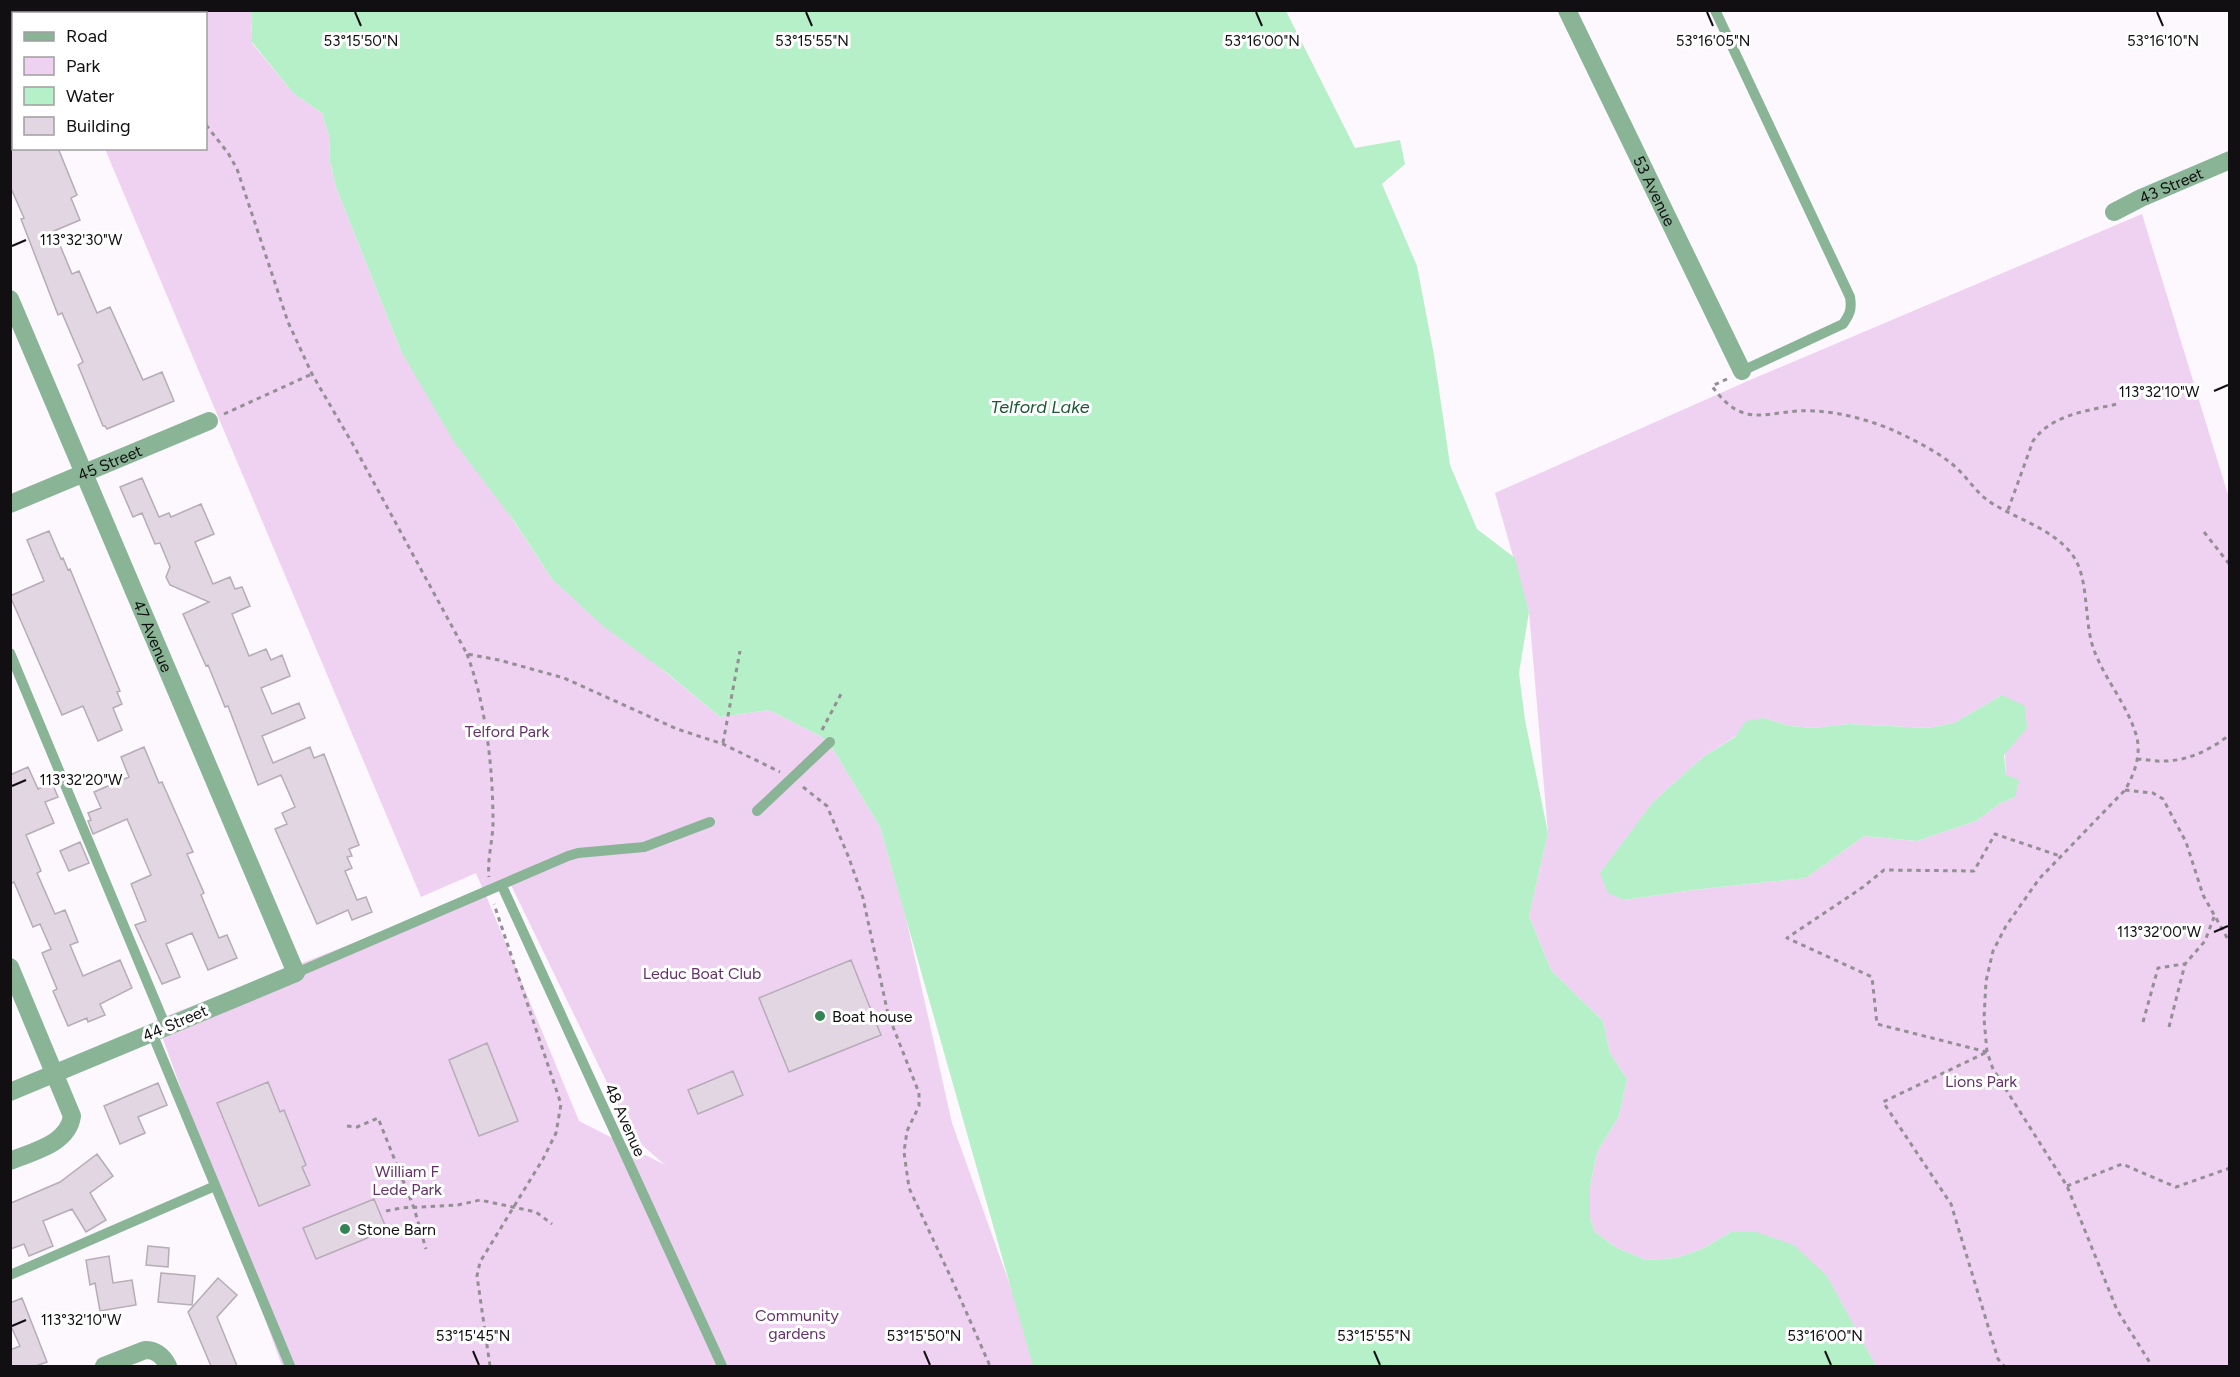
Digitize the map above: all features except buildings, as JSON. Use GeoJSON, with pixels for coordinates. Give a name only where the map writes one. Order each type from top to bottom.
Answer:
{"type":"FeatureCollection","features":[{"type":"Feature","properties":{"kind":"street","name":"53 Avenue"},"geometry":{"type":"LineString","coordinates":[[1567,10],[1742,371]]}},
{"type":"Feature","properties":{"kind":"street","name":"43 Street"},"geometry":{"type":"LineString","coordinates":[[2114,212],[2229,160]]}},
{"type":"Feature","properties":{"kind":"street","name":"47 Avenue"},"geometry":{"type":"LineString","coordinates":[[10,299],[86,473],[296,973]]}},
{"type":"Feature","properties":{"kind":"street","name":"45 Street"},"geometry":{"type":"LineString","coordinates":[[10,504],[209,421]]}},
{"type":"Feature","properties":{"kind":"street"},"geometry":{"type":"LineString","coordinates":[[10,967],[72,1116],[70,1126],[56,1141],[10,1161]]}},
{"type":"Feature","properties":{"kind":"street","name":"44 Street"},"geometry":{"type":"LineString","coordinates":[[10,1092],[296,973]]}},
{"type":"Feature","properties":{"kind":"street"},"geometry":{"type":"LineString","coordinates":[[104,1366],[145,1350],[152,1350],[159,1353],[168,1366]]}},
{"type":"Feature","properties":{"kind":"lane"},"geometry":{"type":"LineString","coordinates":[[1715,10],[1850,297],[1852,306],[1851,313],[1843,324],[1742,371]]}},
{"type":"Feature","properties":{"kind":"lane"},"geometry":{"type":"LineString","coordinates":[[10,653],[159,1030],[215,1186],[290,1366]]}},
{"type":"Feature","properties":{"kind":"lane"},"geometry":{"type":"LineString","coordinates":[[757,811],[830,742]]}},
{"type":"Feature","properties":{"kind":"lane"},"geometry":{"type":"LineString","coordinates":[[296,973],[578,853],[644,847],[710,822]]}},
{"type":"Feature","properties":{"kind":"lane","name":"48 Avenue"},"geometry":{"type":"LineString","coordinates":[[502,886],[722,1366]]}},
{"type":"Feature","properties":{"kind":"lane"},"geometry":{"type":"LineString","coordinates":[[10,1275],[215,1186]]}},
{"type":"Feature","properties":{"kind":"path"},"geometry":{"type":"LineString","coordinates":[[207,126],[228,153],[237,169],[288,322],[312,374],[467,654],[499,660],[564,678],[677,729],[723,744],[753,758]]}},
{"type":"Feature","properties":{"kind":"path"},"geometry":{"type":"LineString","coordinates":[[1742,371],[1712,386],[1722,399],[1734,408],[1757,417],[1814,411],[1872,423],[1896,431],[1952,464],[1991,502],[2056,539],[2077,560],[2081,572],[2092,644],[2098,662],[2137,738],[2137,759],[2132,777],[2125,790],[2107,811],[2060,856],[2032,889],[2006,926],[1993,951],[1986,981],[1984,1019],[1987,1052],[1993,1069],[2067,1186],[2117,1310],[2152,1366]]}},
{"type":"Feature","properties":{"kind":"path"},"geometry":{"type":"LineString","coordinates":[[209,421],[312,374]]}},
{"type":"Feature","properties":{"kind":"path"},"geometry":{"type":"LineString","coordinates":[[2008,510],[2033,441],[2039,432],[2060,419],[2117,404]]}},
{"type":"Feature","properties":{"kind":"path"},"geometry":{"type":"LineString","coordinates":[[2204,532],[2229,565]]}},
{"type":"Feature","properties":{"kind":"path"},"geometry":{"type":"LineString","coordinates":[[723,744],[740,651]]}},
{"type":"Feature","properties":{"kind":"path"},"geometry":{"type":"LineString","coordinates":[[818,737],[841,694]]}},
{"type":"Feature","properties":{"kind":"path"},"geometry":{"type":"LineString","coordinates":[[2137,759],[2165,761],[2182,759],[2202,751],[2229,734]]}},
{"type":"Feature","properties":{"kind":"path"},"geometry":{"type":"LineString","coordinates":[[2125,790],[2153,793],[2163,799],[2186,842],[2203,895],[2229,943]]}},
{"type":"Feature","properties":{"kind":"path"},"geometry":{"type":"LineString","coordinates":[[827,806],[849,858],[862,898],[888,1014],[919,1093],[920,1106],[908,1131],[904,1152],[909,1188],[990,1366]]}},
{"type":"Feature","properties":{"kind":"path"},"geometry":{"type":"LineString","coordinates":[[1987,1052],[1877,1024],[1872,977],[1786,938],[1863,887],[1884,870],[1974,871],[1995,834],[2060,856]]}},
{"type":"Feature","properties":{"kind":"path"},"geometry":{"type":"LineString","coordinates":[[2169,1027],[2185,964],[2205,941],[2214,917]]}},
{"type":"Feature","properties":{"kind":"path"},"geometry":{"type":"LineString","coordinates":[[2143,1022],[2158,968],[2185,964]]}},
{"type":"Feature","properties":{"kind":"path"},"geometry":{"type":"LineString","coordinates":[[1987,1052],[1883,1102],[1951,1204],[1998,1359],[2004,1366]]}},
{"type":"Feature","properties":{"kind":"path"},"geometry":{"type":"LineString","coordinates":[[347,1126],[357,1127],[378,1118],[414,1208],[426,1249]]}},
{"type":"Feature","properties":{"kind":"path"},"geometry":{"type":"LineString","coordinates":[[490,1366],[477,1276],[480,1262],[543,1159],[556,1133]]}},
{"type":"Feature","properties":{"kind":"path"},"geometry":{"type":"LineString","coordinates":[[2067,1186],[2122,1164],[2176,1187],[2229,1168]]}},
{"type":"Feature","properties":{"kind":"path"},"geometry":{"type":"LineString","coordinates":[[387,1211],[458,1205],[480,1200],[536,1212],[552,1224]]}},
{"type":"Feature","properties":{"kind":"green space"},"geometry":{"type":"Polygon","coordinates":[[[50,11],[251,11],[252,43],[293,93],[322,113],[329,136],[330,162],[336,187],[401,351],[552,579],[720,717],[769,710],[822,737],[833,749],[880,827],[905,914],[952,1123],[1039,1366],[282,1366],[156,1020],[484,892],[476,873],[421,897],[105,150],[207,150],[207,12],[50,11]],[[510,883],[485,893],[579,1121],[665,1165],[634,1138],[510,883]]]}},
{"type":"Feature","properties":{"kind":"green space","name":"Lions Park"},"geometry":{"type":"Polygon","coordinates":[[[2142,214],[2229,498],[2229,1366],[1876,1366],[1827,1277],[1731,1232],[1702,1249],[1676,1258],[1646,1260],[1617,1248],[1595,1232],[1590,1218],[1590,1187],[1597,1152],[1619,1116],[1627,1079],[1610,1053],[1603,1021],[1551,970],[1529,916],[1548,833],[1529,612],[1495,493],[1750,380],[2142,214]],[[2002,695],[1954,723],[1928,728],[1849,724],[1814,728],[1790,726],[1764,718],[1703,757],[1653,802],[1630,834],[1624,900],[1806,878],[1864,836],[1917,841],[1976,821],[1999,804],[2015,797],[2006,776],[2002,695]]]}},
{"type":"Feature","properties":{"kind":"water","name":"Telford Lake"},"geometry":{"type":"Polygon","coordinates":[[[251,11],[1286,11],[1355,148],[1400,140],[1405,164],[1382,184],[1417,266],[1434,355],[1450,465],[1477,529],[1515,558],[1529,612],[1519,673],[1525,720],[1548,833],[1529,916],[1551,970],[1603,1021],[1610,1053],[1627,1079],[1619,1116],[1597,1152],[1590,1187],[1590,1218],[1595,1232],[1617,1248],[1646,1260],[1676,1258],[1702,1249],[1731,1232],[1756,1232],[1794,1245],[1827,1276],[1876,1366],[1033,1366],[880,827],[833,749],[822,737],[769,710],[720,717],[667,673],[603,626],[552,579],[514,521],[454,442],[401,351],[336,187],[330,162],[329,136],[322,113],[293,93],[252,42],[251,11]]]}},
{"type":"Feature","properties":{"kind":"water"},"geometry":{"type":"Polygon","coordinates":[[[2002,695],[2025,706],[2027,728],[2004,755],[2006,775],[2019,780],[2015,797],[1999,804],[1976,821],[1917,841],[1864,836],[1806,878],[1624,900],[1608,893],[1600,873],[1653,802],[1703,757],[1735,737],[1746,721],[1764,718],[1790,726],[1814,728],[1849,724],[1928,728],[1954,723],[2002,695]]]}},
{"type":"Feature","properties":{"kind":"place","name":"Boat house"},"geometry":{"type":"Point","coordinates":[820,1016]}},
{"type":"Feature","properties":{"kind":"place","name":"Stone Barn"},"geometry":{"type":"Point","coordinates":[345,1229]}},
{"type":"Feature","properties":{"kind":"park label","name":"Telford Park"},"geometry":{"type":"Point","coordinates":[507,731]}},
{"type":"Feature","properties":{"kind":"park label","name":"Leduc Boat Club"},"geometry":{"type":"Point","coordinates":[702,973]}},
{"type":"Feature","properties":{"kind":"park label","name":"William F Lede Park"},"geometry":{"type":"Point","coordinates":[407,1180]}},
{"type":"Feature","properties":{"kind":"park label","name":"Community gardens"},"geometry":{"type":"Point","coordinates":[797,1324]}}]}
